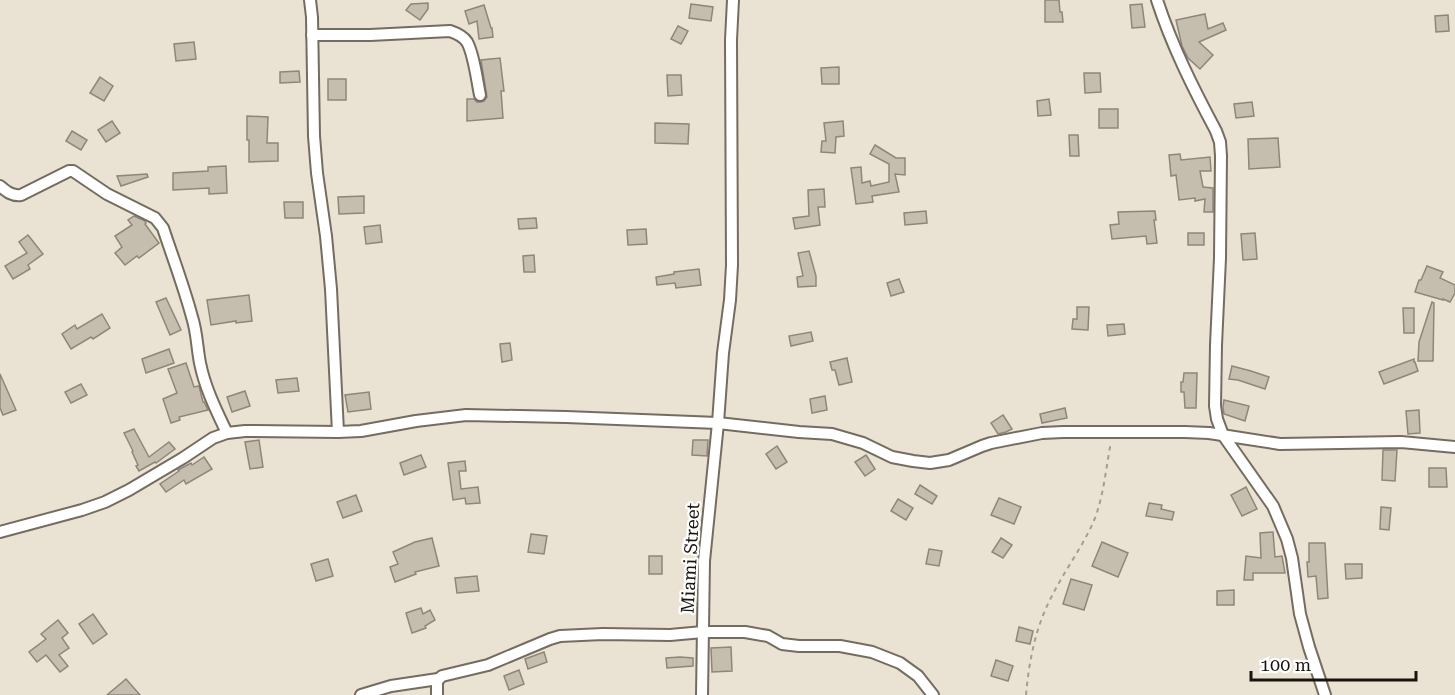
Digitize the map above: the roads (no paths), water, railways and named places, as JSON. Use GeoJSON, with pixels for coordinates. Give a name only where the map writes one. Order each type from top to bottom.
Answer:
{"type":"FeatureCollection","features":[{"type":"Feature","properties":{"kind":"street"},"geometry":{"type":"LineString","coordinates":[[310,0],[314,136],[331,289],[338,432]]}},
{"type":"Feature","properties":{"kind":"street","name":"Miami Street"},"geometry":{"type":"LineString","coordinates":[[702,695],[704,561],[732,265],[731,40],[733,0]]}},
{"type":"Feature","properties":{"kind":"street"},"geometry":{"type":"LineString","coordinates":[[1157,0],[1181,62],[1220,142],[1216,419],[1223,435],[1273,506],[1287,538],[1300,614],[1325,695]]}},
{"type":"Feature","properties":{"kind":"street"},"geometry":{"type":"LineString","coordinates":[[312,35],[450,31],[466,41],[480,95]]}},
{"type":"Feature","properties":{"kind":"street"},"geometry":{"type":"LineString","coordinates":[[0,186],[7,193],[21,195],[73,171],[107,194],[155,218],[163,228],[193,319],[203,376],[227,433]]}},
{"type":"Feature","properties":{"kind":"street"},"geometry":{"type":"LineString","coordinates":[[0,532],[105,502],[174,464],[213,438],[227,433],[244,431],[338,432],[377,429],[466,415],[718,423],[838,435],[863,443],[892,457],[930,463],[949,460],[991,443],[1042,433],[1185,432],[1209,433],[1280,444],[1401,442],[1455,447]]}},
{"type":"Feature","properties":{"kind":"street"},"geometry":{"type":"LineString","coordinates":[[362,695],[391,686],[438,679],[442,676],[488,665],[560,636],[745,632],[768,636],[782,644],[840,646],[872,652],[900,663],[918,676],[933,695]]}},
{"type":"Feature","properties":{"kind":"street"},"geometry":{"type":"LineString","coordinates":[[437,695],[438,679]]}}]}
